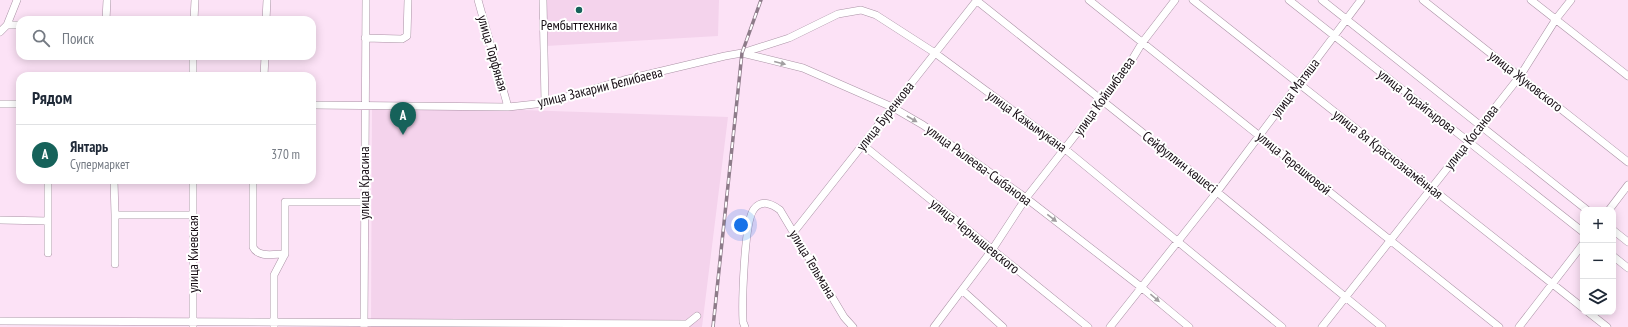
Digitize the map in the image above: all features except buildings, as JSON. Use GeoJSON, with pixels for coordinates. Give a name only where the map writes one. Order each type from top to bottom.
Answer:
{"type":"FeatureCollection","features":[{"type":"Feature","properties":{"kind":"street"},"geometry":{"type":"LineString","coordinates":[[0,32],[7,25],[17,0]]}},
{"type":"Feature","properties":{"kind":"street"},"geometry":{"type":"LineString","coordinates":[[106,16],[107,0]]}},
{"type":"Feature","properties":{"kind":"street"},"geometry":{"type":"LineString","coordinates":[[194,16],[195,0]]}},
{"type":"Feature","properties":{"kind":"street"},"geometry":{"type":"LineString","coordinates":[[266,16],[268,0]]}},
{"type":"Feature","properties":{"kind":"street","name":"улица Красина"},"geometry":{"type":"LineString","coordinates":[[364,325],[366,0]]}},
{"type":"Feature","properties":{"kind":"street"},"geometry":{"type":"LineString","coordinates":[[365,38],[402,39],[407,36],[408,0]]}},
{"type":"Feature","properties":{"kind":"street","name":"улица Торфяная"},"geometry":{"type":"LineString","coordinates":[[478,0],[508,107]]}},
{"type":"Feature","properties":{"kind":"street"},"geometry":{"type":"LineString","coordinates":[[543,0],[545,103]]}},
{"type":"Feature","properties":{"kind":"street","name":"улица Буренкова"},"geometry":{"type":"LineString","coordinates":[[793,233],[977,0]]}},
{"type":"Feature","properties":{"kind":"street","name":"Сейфуллин көшесі"},"geometry":{"type":"LineString","coordinates":[[977,0],[1217,192],[1382,327]]}},
{"type":"Feature","properties":{"kind":"street","name":"улица Терешковой"},"geometry":{"type":"LineString","coordinates":[[1089,0],[1499,327]]}},
{"type":"Feature","properties":{"kind":"street","name":"улица Койшибаева"},"geometry":{"type":"LineString","coordinates":[[934,327],[992,250],[1026,198],[1124,73],[1142,43],[1174,0]]}},
{"type":"Feature","properties":{"kind":"street","name":"улица 8я Краснознамённая"},"geometry":{"type":"LineString","coordinates":[[1193,0],[1432,187],[1580,306]]}},
{"type":"Feature","properties":{"kind":"street","name":"улица Торайгырова"},"geometry":{"type":"LineString","coordinates":[[1289,0],[1580,230]]}},
{"type":"Feature","properties":{"kind":"street","name":"улица Торайгырова"},"geometry":{"type":"LineString","coordinates":[[1322,0],[1481,124],[1583,207]]}},
{"type":"Feature","properties":{"kind":"street","name":"улица Матяша"},"geometry":{"type":"LineString","coordinates":[[1110,327],[1217,192],[1361,0]]}},
{"type":"Feature","properties":{"kind":"street","name":"улица Жуковского"},"geometry":{"type":"LineString","coordinates":[[1423,0],[1628,162]]}},
{"type":"Feature","properties":{"kind":"street"},"geometry":{"type":"LineString","coordinates":[[1531,0],[1628,76]]}},
{"type":"Feature","properties":{"kind":"street","name":"улица Косанова"},"geometry":{"type":"LineString","coordinates":[[1322,327],[1520,76],[1556,19],[1571,0]]}},
{"type":"Feature","properties":{"kind":"street","name":"улица Кажымукана"},"geometry":{"type":"LineString","coordinates":[[742,53],[789,38],[838,14],[861,10],[876,15],[935,53],[1065,149],[1282,327]]}},
{"type":"Feature","properties":{"kind":"street"},"geometry":{"type":"LineString","coordinates":[[7,25],[16,25]]}},
{"type":"Feature","properties":{"kind":"street","name":"улица Закарии Белибаева"},"geometry":{"type":"LineString","coordinates":[[316,105],[508,107],[545,103],[624,80],[742,53]]}},
{"type":"Feature","properties":{"kind":"street","name":"улица Рылеева-Сыбанова"},"geometry":{"type":"LineString","coordinates":[[742,53],[803,68],[892,107],[923,125],[1026,198],[1141,287],[1189,327]]}},
{"type":"Feature","properties":{"kind":"street"},"geometry":{"type":"LineString","coordinates":[[193,72],[194,60]]}},
{"type":"Feature","properties":{"kind":"street"},"geometry":{"type":"LineString","coordinates":[[264,60],[264,72]]}},
{"type":"Feature","properties":{"kind":"street"},"geometry":{"type":"LineString","coordinates":[[0,104],[16,104]]}},
{"type":"Feature","properties":{"kind":"street","name":"улица Чернышевского"},"geometry":{"type":"LineString","coordinates":[[863,145],[1088,327]]}},
{"type":"Feature","properties":{"kind":"street"},"geometry":{"type":"LineString","coordinates":[[48,184],[48,253]]}},
{"type":"Feature","properties":{"kind":"street"},"geometry":{"type":"LineString","coordinates":[[114,184],[115,264]]}},
{"type":"Feature","properties":{"kind":"street","name":"улица Киевская"},"geometry":{"type":"LineString","coordinates":[[193,184],[193,324]]}},
{"type":"Feature","properties":{"kind":"street"},"geometry":{"type":"LineString","coordinates":[[253,184],[253,247],[259,254],[285,254]]}},
{"type":"Feature","properties":{"kind":"street"},"geometry":{"type":"LineString","coordinates":[[1611,207],[1628,184]]}},
{"type":"Feature","properties":{"kind":"street"},"geometry":{"type":"LineString","coordinates":[[274,324],[274,274],[285,254],[285,202],[364,202]]}},
{"type":"Feature","properties":{"kind":"street","name":"улица Тельмана"},"geometry":{"type":"LineString","coordinates":[[743,325],[741,289],[750,217],[753,209],[761,203],[771,204],[780,210],[844,317],[853,327]]}},
{"type":"Feature","properties":{"kind":"street"},"geometry":{"type":"LineString","coordinates":[[115,215],[192,215]]}},
{"type":"Feature","properties":{"kind":"street"},"geometry":{"type":"LineString","coordinates":[[0,220],[48,221]]}},
{"type":"Feature","properties":{"kind":"street"},"geometry":{"type":"LineString","coordinates":[[1616,232],[1628,242]]}},
{"type":"Feature","properties":{"kind":"street"},"geometry":{"type":"LineString","coordinates":[[1519,327],[1580,248]]}},
{"type":"Feature","properties":{"kind":"street"},"geometry":{"type":"LineString","coordinates":[[1616,258],[1628,268]]}},
{"type":"Feature","properties":{"kind":"street"},"geometry":{"type":"LineString","coordinates":[[962,290],[1003,327]]}},
{"type":"Feature","properties":{"kind":"street"},"geometry":{"type":"LineString","coordinates":[[1592,315],[1607,327]]}},
{"type":"Feature","properties":{"kind":"street"},"geometry":{"type":"LineString","coordinates":[[0,321],[44,324],[688,324],[697,316]]}},
{"type":"Feature","properties":{"kind":"shaded area"},"geometry":{"type":"Polygon","coordinates":[[[544,0],[719,0],[718,36],[546,46],[544,0]]]}},
{"type":"Feature","properties":{"kind":"shaded area"},"geometry":{"type":"Polygon","coordinates":[[[372,105],[728,117],[702,327],[371,327],[372,105]]]}},
{"type":"Feature","properties":{"kind":"railway"},"geometry":{"type":"LineString","coordinates":[[713,327],[742,53],[761,0]]}},
{"type":"Feature","properties":{"kind":"place","name":"Рембыттехника"},"geometry":{"type":"Point","coordinates":[579,10]}},
{"type":"Feature","properties":{"kind":"place","name":"Янтарь"},"geometry":{"type":"Point","coordinates":[403,135]}}]}
